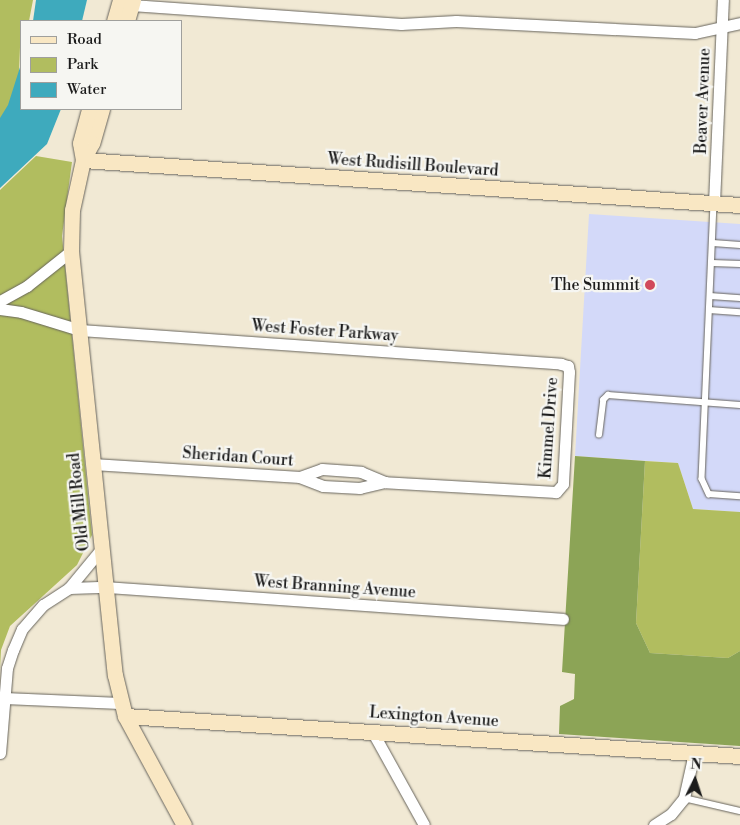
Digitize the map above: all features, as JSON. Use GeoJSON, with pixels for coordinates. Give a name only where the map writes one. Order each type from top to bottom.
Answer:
{"type":"FeatureCollection","features":[{"type":"Feature","properties":{"kind":"street","name":"Beaver Avenue"},"geometry":{"type":"LineString","coordinates":[[714,203],[723,0]]}},
{"type":"Feature","properties":{"kind":"street"},"geometry":{"type":"LineString","coordinates":[[128,2],[401,24],[456,21],[695,33],[740,23]]}},
{"type":"Feature","properties":{"kind":"street"},"geometry":{"type":"LineString","coordinates":[[115,20],[128,2]]}},
{"type":"Feature","properties":{"kind":"street"},"geometry":{"type":"LineString","coordinates":[[127,20],[128,2]]}},
{"type":"Feature","properties":{"kind":"street"},"geometry":{"type":"LineString","coordinates":[[83,160],[80,143],[89,110]]}},
{"type":"Feature","properties":{"kind":"street"},"geometry":{"type":"LineString","coordinates":[[83,160],[92,143],[102,110]]}},
{"type":"Feature","properties":{"kind":"street","name":"West Rudisill Boulevard"},"geometry":{"type":"LineString","coordinates":[[83,160],[740,205]]}},
{"type":"Feature","properties":{"kind":"street","name":"Old Mill Road"},"geometry":{"type":"LineString","coordinates":[[83,160],[72,210],[71,251],[92,464],[122,709],[184,825]]}},
{"type":"Feature","properties":{"kind":"street"},"geometry":{"type":"LineString","coordinates":[[0,301],[26,286],[71,251]]}},
{"type":"Feature","properties":{"kind":"street","name":"West Foster Parkway"},"geometry":{"type":"LineString","coordinates":[[0,309],[21,312],[80,330],[568,366]]}},
{"type":"Feature","properties":{"kind":"street","name":"Kimmel Drive"},"geometry":{"type":"LineString","coordinates":[[558,490],[562,484],[568,366]]}},
{"type":"Feature","properties":{"kind":"street","name":"Sheridan Court"},"geometry":{"type":"LineString","coordinates":[[92,464],[300,476],[323,486],[360,488],[385,482],[549,493],[558,490]]}},
{"type":"Feature","properties":{"kind":"street"},"geometry":{"type":"LineString","coordinates":[[300,476],[322,469],[351,471],[371,475],[385,482]]}},
{"type":"Feature","properties":{"kind":"street"},"geometry":{"type":"LineString","coordinates":[[0,753],[7,668],[22,629],[43,605],[70,588],[102,548]]}},
{"type":"Feature","properties":{"kind":"street","name":"West Branning Avenue"},"geometry":{"type":"LineString","coordinates":[[70,588],[106,587],[563,619]]}},
{"type":"Feature","properties":{"kind":"street","name":"Lexington Avenue"},"geometry":{"type":"LineString","coordinates":[[4,698],[372,731],[740,756]]}},
{"type":"Feature","properties":{"kind":"street"},"geometry":{"type":"LineString","coordinates":[[372,731],[424,825]]}},
{"type":"Feature","properties":{"kind":"street"},"geometry":{"type":"LineString","coordinates":[[654,825],[671,814],[684,798],[694,752]]}},
{"type":"Feature","properties":{"kind":"lane"},"geometry":{"type":"LineString","coordinates":[[714,203],[702,479],[709,494],[740,496]]}},
{"type":"Feature","properties":{"kind":"lane"},"geometry":{"type":"LineString","coordinates":[[713,243],[740,245]]}},
{"type":"Feature","properties":{"kind":"lane"},"geometry":{"type":"LineString","coordinates":[[712,262],[740,264]]}},
{"type":"Feature","properties":{"kind":"lane"},"geometry":{"type":"LineString","coordinates":[[710,296],[740,298]]}},
{"type":"Feature","properties":{"kind":"lane"},"geometry":{"type":"LineString","coordinates":[[709,310],[740,312]]}},
{"type":"Feature","properties":{"kind":"lane"},"geometry":{"type":"LineString","coordinates":[[599,436],[603,400],[608,395],[740,405]]}},
{"type":"Feature","properties":{"kind":"lane"},"geometry":{"type":"LineString","coordinates":[[684,798],[740,811]]}},
{"type":"Feature","properties":{"kind":"shaded area"},"geometry":{"type":"Polygon","coordinates":[[[589,214],[740,224],[740,512],[693,509],[678,463],[575,456],[589,214]]]}},
{"type":"Feature","properties":{"kind":"green space"},"geometry":{"type":"Polygon","coordinates":[[[0,0],[33,0],[29,20],[20,20],[18,99],[0,122],[0,0]]]}},
{"type":"Feature","properties":{"kind":"green space"},"geometry":{"type":"Polygon","coordinates":[[[36,156],[72,162],[62,236],[92,535],[77,565],[10,626],[1,650],[0,669],[0,190],[36,156]]]}},
{"type":"Feature","properties":{"kind":"green space"},"geometry":{"type":"Polygon","coordinates":[[[575,456],[645,461],[636,623],[650,653],[728,658],[740,651],[740,746],[559,734],[560,706],[574,699],[575,674],[562,672],[575,456]]]}},
{"type":"Feature","properties":{"kind":"green space"},"geometry":{"type":"Polygon","coordinates":[[[645,461],[678,463],[693,509],[740,512],[740,651],[728,658],[650,653],[636,623],[645,461]]]}},
{"type":"Feature","properties":{"kind":"water"},"geometry":{"type":"Polygon","coordinates":[[[36,0],[87,0],[82,20],[33,20],[36,0]]]}},
{"type":"Feature","properties":{"kind":"water"},"geometry":{"type":"Polygon","coordinates":[[[20,67],[20,110],[61,110],[47,144],[0,188],[0,118],[8,105],[20,67]]]}},
{"type":"Feature","properties":{"kind":"place","name":"The Summit"},"geometry":{"type":"Point","coordinates":[650,285]}}]}
